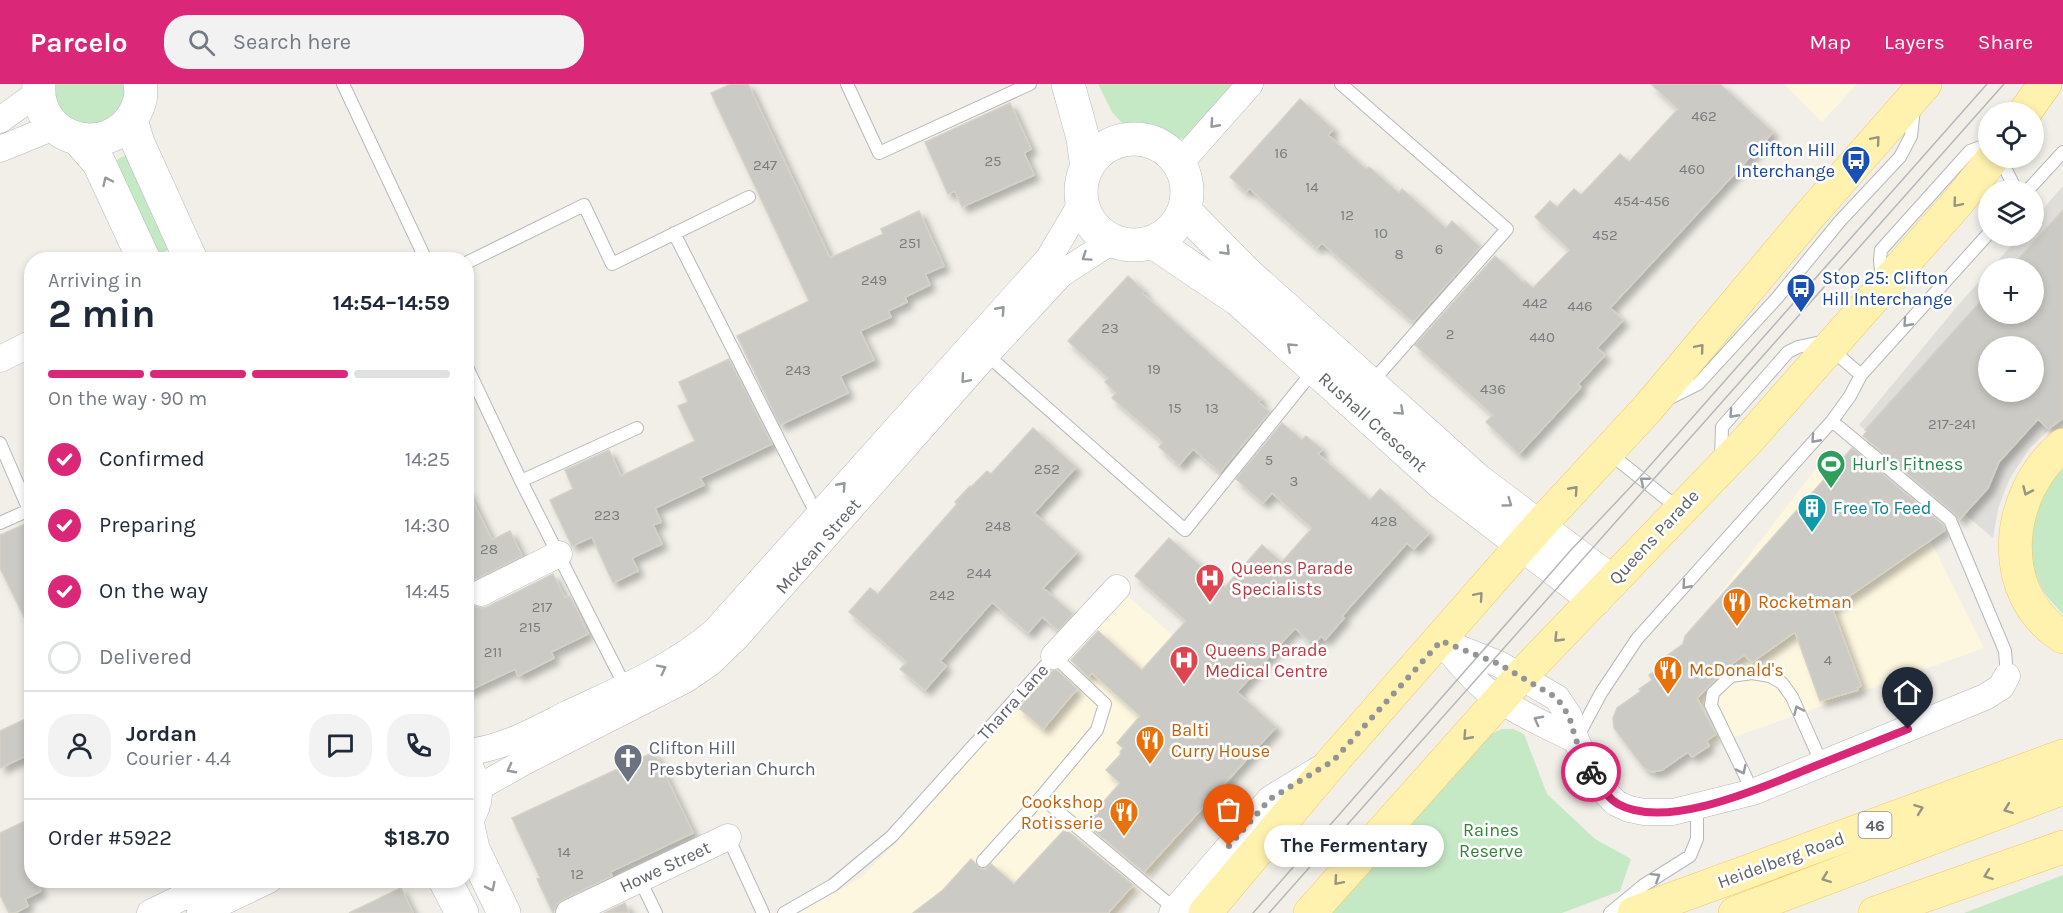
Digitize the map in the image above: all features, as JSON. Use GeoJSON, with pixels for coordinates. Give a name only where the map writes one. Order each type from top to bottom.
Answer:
{"type":"FeatureCollection","features":[{"type":"Feature","properties":{"kind":"main road"},"geometry":{"type":"LineString","coordinates":[[2033,102],[2046,85]]}},
{"type":"Feature","properties":{"kind":"main road"},"geometry":{"type":"LineString","coordinates":[[1183,912],[1333,761],[1441,641],[1531,536],[1648,408],[1793,257],[1810,215],[1920,89]]}},
{"type":"Feature","properties":{"kind":"main road","name":"Queens Parade"},"geometry":{"type":"LineString","coordinates":[[1310,913],[1510,688],[1748,440],[1958,202],[1985,168]]}},
{"type":"Feature","properties":{"kind":"main road"},"geometry":{"type":"LineString","coordinates":[[2063,445],[2046,461],[2031,481],[2017,521],[2016,540],[2020,581],[2032,606],[2052,630],[2063,637]]}},
{"type":"Feature","properties":{"kind":"main road","name":"Heidelberg Road"},"geometry":{"type":"LineString","coordinates":[[1634,913],[2063,756]]}},
{"type":"Feature","properties":{"kind":"main road","name":"Heidelberg Road"},"geometry":{"type":"LineString","coordinates":[[1735,913],[2063,788]]}},
{"type":"Feature","properties":{"kind":"main road"},"geometry":{"type":"LineString","coordinates":[[1875,913],[2063,847]]}},
{"type":"Feature","properties":{"kind":"street"},"geometry":{"type":"LineString","coordinates":[[1068,84],[1083,138],[1087,168]]}},
{"type":"Feature","properties":{"kind":"street"},"geometry":{"type":"LineString","coordinates":[[1074,84],[1112,130],[1120,136],[1151,142],[1166,150],[1179,164],[1185,178],[1187,194],[1184,210],[1177,224],[1153,242],[1125,245],[1112,241],[1088,219],[1081,204],[1080,189],[1087,168],[1105,148],[1115,142],[1133,139]]}},
{"type":"Feature","properties":{"kind":"street"},"geometry":{"type":"LineString","coordinates":[[1179,164],[1250,84]]}},
{"type":"Feature","properties":{"kind":"street"},"geometry":{"type":"LineString","coordinates":[[0,149],[67,133],[94,141],[108,137],[121,131],[131,120],[139,105],[143,86]]}},
{"type":"Feature","properties":{"kind":"street"},"geometry":{"type":"LineString","coordinates":[[0,120],[39,88],[46,116],[99,163],[140,252]]}},
{"type":"Feature","properties":{"kind":"street"},"geometry":{"type":"LineString","coordinates":[[131,120],[138,143],[187,252]]}},
{"type":"Feature","properties":{"kind":"street","name":"McKean Street"},"geometry":{"type":"LineString","coordinates":[[474,775],[630,696],[685,680],[703,655],[737,637],[746,611],[979,348],[1049,258],[1081,204]]}},
{"type":"Feature","properties":{"kind":"street","name":"Rushall Crescent"},"geometry":{"type":"LineString","coordinates":[[1184,210],[1246,273],[1477,480],[1531,536]]}},
{"type":"Feature","properties":{"kind":"street","name":"McKean Street"},"geometry":{"type":"LineString","coordinates":[[979,348],[1061,274],[1112,241]]}},
{"type":"Feature","properties":{"kind":"street","name":"Rushall Crescent"},"geometry":{"type":"LineString","coordinates":[[1153,242],[1239,300],[1442,483],[1531,536],[1603,591]]}},
{"type":"Feature","properties":{"kind":"street"},"geometry":{"type":"LineString","coordinates":[[0,359],[24,347]]}},
{"type":"Feature","properties":{"kind":"street"},"geometry":{"type":"LineString","coordinates":[[481,593],[559,554]]}},
{"type":"Feature","properties":{"kind":"street"},"geometry":{"type":"LineString","coordinates":[[1054,656],[1117,588]]}},
{"type":"Feature","properties":{"kind":"street"},"geometry":{"type":"LineString","coordinates":[[1441,641],[1476,680],[1557,698],[1569,716],[1576,740],[1592,772],[1606,793],[1616,803],[1629,809],[1658,813],[1697,807],[1753,792],[1985,697],[2001,687],[2007,676]]}},
{"type":"Feature","properties":{"kind":"street","name":"McKean Street"},"geometry":{"type":"LineString","coordinates":[[474,751],[541,740]]}},
{"type":"Feature","properties":{"kind":"street","name":"Howe Street"},"geometry":{"type":"LineString","coordinates":[[569,913],[728,837]]}},
{"type":"Feature","properties":{"kind":"street"},"geometry":{"type":"LineString","coordinates":[[474,851],[504,913]]}},
{"type":"Feature","properties":{"kind":"street"},"geometry":{"type":"LineString","coordinates":[[150,913],[202,888]]}},
{"type":"Feature","properties":{"kind":"street"},"geometry":{"type":"LineString","coordinates":[[200,913],[237,888]]}},
{"type":"Feature","properties":{"kind":"street"},"geometry":{"type":"LineString","coordinates":[[449,888],[462,913]]}},
{"type":"Feature","properties":{"kind":"lane"},"geometry":{"type":"LineString","coordinates":[[343,84],[422,252]]}},
{"type":"Feature","properties":{"kind":"lane"},"geometry":{"type":"LineString","coordinates":[[847,84],[879,153],[1030,84]]}},
{"type":"Feature","properties":{"kind":"lane"},"geometry":{"type":"LineString","coordinates":[[1341,84],[1507,229],[1370,384]]}},
{"type":"Feature","properties":{"kind":"lane"},"geometry":{"type":"LineString","coordinates":[[1883,288],[1881,249],[1970,151],[1978,148]]}},
{"type":"Feature","properties":{"kind":"lane"},"geometry":{"type":"LineString","coordinates":[[2037,180],[2063,152]]}},
{"type":"Feature","properties":{"kind":"lane"},"geometry":{"type":"LineString","coordinates":[[474,259],[584,205],[612,264],[749,197]]}},
{"type":"Feature","properties":{"kind":"lane"},"geometry":{"type":"LineString","coordinates":[[674,233],[823,523]]}},
{"type":"Feature","properties":{"kind":"lane"},"geometry":{"type":"LineString","coordinates":[[1576,740],[1601,693],[1637,639],[1832,421],[1850,396],[1861,375],[1978,245]]}},
{"type":"Feature","properties":{"kind":"lane"},"geometry":{"type":"LineString","coordinates":[[1835,343],[1861,375]]}},
{"type":"Feature","properties":{"kind":"lane"},"geometry":{"type":"LineString","coordinates":[[979,348],[1185,530],[1315,369]]}},
{"type":"Feature","properties":{"kind":"lane"},"geometry":{"type":"LineString","coordinates":[[474,382],[521,481],[630,696]]}},
{"type":"Feature","properties":{"kind":"lane"},"geometry":{"type":"LineString","coordinates":[[1832,421],[1950,520],[2005,651],[2007,676]]}},
{"type":"Feature","properties":{"kind":"lane"},"geometry":{"type":"LineString","coordinates":[[521,481],[637,428]]}},
{"type":"Feature","properties":{"kind":"lane"},"geometry":{"type":"LineString","coordinates":[[0,443],[24,498]]}},
{"type":"Feature","properties":{"kind":"lane"},"geometry":{"type":"LineString","coordinates":[[1608,453],[1680,509]]}},
{"type":"Feature","properties":{"kind":"lane"},"geometry":{"type":"LineString","coordinates":[[0,523],[24,512]]}},
{"type":"Feature","properties":{"kind":"lane","name":"Tharra Lane"},"geometry":{"type":"LineString","coordinates":[[784,913],[832,885],[892,836],[1054,656],[1105,704],[1097,730],[1041,797]]}},
{"type":"Feature","properties":{"kind":"lane"},"geometry":{"type":"LineString","coordinates":[[1753,792],[1711,705],[1713,693],[1731,676],[1762,674],[1782,683],[1792,697],[1822,764]]}},
{"type":"Feature","properties":{"kind":"lane"},"geometry":{"type":"LineString","coordinates":[[983,861],[1041,797],[1183,912]]}},
{"type":"Feature","properties":{"kind":"lane"},"geometry":{"type":"LineString","coordinates":[[1610,913],[1644,885],[1690,856],[1697,840],[1697,807]]}},
{"type":"Feature","properties":{"kind":"lane"},"geometry":{"type":"LineString","coordinates":[[728,837],[763,913]]}},
{"type":"Feature","properties":{"kind":"lane"},"geometry":{"type":"LineString","coordinates":[[639,878],[656,913]]}},
{"type":"Feature","properties":{"kind":"shaded area"},"geometry":{"type":"Polygon","coordinates":[[[1784,84],[1857,84],[1822,122],[1784,84]]]}},
{"type":"Feature","properties":{"kind":"shaded area"},"geometry":{"type":"Polygon","coordinates":[[[2063,186],[2063,420],[2056,423],[2029,449],[2009,480],[1998,509],[1993,538],[1859,425],[1978,283],[1978,324],[2044,324],[2044,258],[2000,258],[2011,246],[2044,246],[2044,208],[2063,186]]]}},
{"type":"Feature","properties":{"kind":"shaded area"},"geometry":{"type":"Polygon","coordinates":[[[1831,449],[1931,542],[1984,648],[1709,746],[1692,757],[1688,753],[1662,770],[1653,772],[1644,768],[1614,728],[1615,712],[1621,704],[1652,680],[1649,675],[1663,666],[1661,663],[1666,660],[1665,657],[1685,643],[1686,635],[1831,449]]]}},
{"type":"Feature","properties":{"kind":"shaded area"},"geometry":{"type":"Polygon","coordinates":[[[1122,591],[1276,726],[1120,913],[792,913],[820,901],[860,878],[903,836],[1122,591]]]}},
{"type":"Feature","properties":{"kind":"green space"},"geometry":{"type":"Polygon","coordinates":[[[53,84],[125,84],[126,96],[122,108],[103,124],[78,126],[56,106],[53,84]]]}},
{"type":"Feature","properties":{"kind":"green space"},"geometry":{"type":"Polygon","coordinates":[[[1098,84],[1244,84],[1196,138],[1174,139],[1152,128],[1124,125],[1112,112],[1098,84]]]}},
{"type":"Feature","properties":{"kind":"green space"},"geometry":{"type":"Polygon","coordinates":[[[132,152],[177,245],[164,252],[154,252],[111,163],[132,152]]]}},
{"type":"Feature","properties":{"kind":"green space"},"geometry":{"type":"Polygon","coordinates":[[[2063,469],[2063,614],[2042,589],[2035,574],[2031,542],[2037,510],[2052,481],[2063,469]]]}},
{"type":"Feature","properties":{"kind":"green space","name":"Raines Reserve"},"geometry":{"type":"Polygon","coordinates":[[[1502,729],[1513,729],[1524,734],[1547,794],[1595,839],[1631,859],[1620,891],[1562,913],[1329,913],[1487,736],[1502,729]]]}},
{"type":"Feature","properties":{"kind":"green space"},"geometry":{"type":"Polygon","coordinates":[[[2063,875],[2063,913],[1964,913],[2063,875]]]}},
{"type":"Feature","properties":{"kind":"building"},"geometry":{"type":"Polygon","coordinates":[[[731,84],[748,84],[830,258],[883,234],[881,229],[919,211],[944,266],[925,274],[930,285],[905,297],[907,302],[888,311],[891,317],[860,331],[874,360],[840,376],[848,393],[780,425],[737,336],[809,301],[711,93],[731,84]]]}},
{"type":"Feature","properties":{"kind":"building"},"geometry":{"type":"Polygon","coordinates":[[[1651,84],[1720,84],[1773,132],[1610,308],[1623,320],[1597,348],[1605,355],[1578,384],[1581,387],[1519,454],[1486,422],[1493,415],[1415,345],[1495,256],[1524,283],[1525,281],[1533,288],[1570,250],[1535,217],[1550,201],[1557,207],[1574,189],[1581,195],[1620,154],[1629,162],[1678,109],[1651,84]]]}},
{"type":"Feature","properties":{"kind":"building"},"geometry":{"type":"Polygon","coordinates":[[[1300,99],[1333,129],[1328,135],[1366,169],[1369,167],[1399,193],[1402,189],[1446,228],[1452,221],[1480,247],[1413,322],[1322,243],[1317,248],[1249,188],[1246,192],[1230,177],[1300,99]]]}},
{"type":"Feature","properties":{"kind":"building"},"geometry":{"type":"Polygon","coordinates":[[[1010,103],[1031,149],[1024,153],[1034,175],[962,207],[955,191],[948,194],[925,142],[1010,103]]]}},
{"type":"Feature","properties":{"kind":"building"},"geometry":{"type":"Polygon","coordinates":[[[2063,210],[2063,418],[2048,429],[2038,419],[1999,462],[1988,488],[1959,520],[1955,514],[1863,436],[1867,431],[1865,430],[1978,304],[1978,324],[2044,324],[2044,258],[2019,258],[2030,246],[2044,246],[2044,231],[2063,210]]]}},
{"type":"Feature","properties":{"kind":"building"},"geometry":{"type":"Polygon","coordinates":[[[1128,276],[1144,291],[1142,293],[1261,399],[1258,402],[1270,412],[1220,472],[1193,449],[1179,465],[1159,447],[1163,442],[1112,398],[1116,393],[1105,382],[1108,378],[1068,341],[1128,276]]]}},
{"type":"Feature","properties":{"kind":"building"},"geometry":{"type":"Polygon","coordinates":[[[729,359],[772,444],[700,478],[704,485],[655,508],[661,522],[653,525],[662,544],[632,558],[638,571],[613,583],[592,537],[572,546],[550,500],[573,489],[565,470],[609,450],[621,476],[695,441],[678,406],[688,402],[679,382],[729,359]]]}},
{"type":"Feature","properties":{"kind":"building"},"geometry":{"type":"Polygon","coordinates":[[[1282,423],[1302,440],[1306,436],[1322,449],[1318,454],[1370,500],[1380,489],[1429,533],[1414,549],[1407,543],[1342,616],[1344,618],[1325,640],[1321,636],[1313,645],[1295,628],[1237,692],[1276,727],[1144,872],[1085,823],[1120,783],[1106,770],[1121,754],[1123,748],[1117,743],[1140,716],[1092,673],[1088,677],[1071,660],[1098,631],[1142,670],[1186,621],[1135,576],[1169,538],[1225,587],[1262,545],[1282,562],[1312,528],[1272,493],[1263,503],[1236,479],[1282,423]]]}},
{"type":"Feature","properties":{"kind":"building"},"geometry":{"type":"Polygon","coordinates":[[[1033,428],[1076,467],[1034,513],[1077,552],[1043,588],[1073,614],[1058,630],[1042,617],[1028,633],[992,602],[940,661],[946,666],[925,690],[900,669],[907,662],[849,612],[870,588],[878,594],[957,504],[955,502],[987,471],[991,474],[1033,428]]]}},
{"type":"Feature","properties":{"kind":"building"},"geometry":{"type":"Polygon","coordinates":[[[1852,448],[1943,525],[1945,530],[1832,608],[1861,686],[1857,688],[1858,690],[1820,701],[1795,632],[1752,662],[1744,655],[1729,666],[1697,698],[1716,734],[1706,741],[1709,746],[1692,757],[1688,752],[1662,770],[1653,772],[1644,768],[1614,728],[1613,718],[1617,708],[1652,680],[1649,675],[1663,666],[1661,663],[1666,660],[1665,657],[1683,644],[1685,636],[1852,448]]]}},
{"type":"Feature","properties":{"kind":"building"},"geometry":{"type":"Polygon","coordinates":[[[474,504],[492,540],[510,531],[522,556],[474,580],[474,504]]]}},
{"type":"Feature","properties":{"kind":"building"},"geometry":{"type":"Polygon","coordinates":[[[24,524],[24,617],[0,568],[0,535],[24,524]]]}},
{"type":"Feature","properties":{"kind":"building"},"geometry":{"type":"Polygon","coordinates":[[[553,574],[565,598],[570,596],[588,634],[551,652],[554,658],[518,676],[515,669],[474,688],[474,606],[487,607],[553,574]]]}},
{"type":"Feature","properties":{"kind":"building"},"geometry":{"type":"Polygon","coordinates":[[[1057,670],[1077,689],[1043,729],[1019,708],[1052,671],[1057,670]]]}},
{"type":"Feature","properties":{"kind":"building"},"geometry":{"type":"Polygon","coordinates":[[[24,720],[24,757],[0,768],[0,731],[24,720]]]}},
{"type":"Feature","properties":{"kind":"building","name":"Clifton Hill Presbyterian Church"},"geometry":{"type":"Polygon","coordinates":[[[654,752],[693,833],[610,872],[612,876],[562,900],[556,905],[553,913],[537,879],[540,878],[512,818],[654,752]]]}},
{"type":"Feature","properties":{"kind":"building"},"geometry":{"type":"Polygon","coordinates":[[[24,822],[24,888],[40,888],[41,891],[25,899],[28,906],[15,913],[9,913],[0,895],[0,833],[24,822]]]}},
{"type":"Feature","properties":{"kind":"building"},"geometry":{"type":"Polygon","coordinates":[[[1065,829],[1133,885],[1108,913],[913,913],[943,890],[971,859],[981,869],[986,869],[991,864],[1014,884],[1065,829]]]}},
{"type":"Feature","properties":{"kind":"building"},"geometry":{"type":"Polygon","coordinates":[[[401,888],[413,913],[349,913],[401,888]]]}},
{"type":"Feature","properties":{"kind":"building"},"geometry":{"type":"Polygon","coordinates":[[[625,903],[629,913],[604,913],[625,903]]]}},
{"type":"Feature","properties":{"kind":"tram line"},"geometry":{"type":"LineString","coordinates":[[1253,913],[1570,551],[1639,478],[1987,84]]}},
{"type":"Feature","properties":{"kind":"tram line"},"geometry":{"type":"LineString","coordinates":[[1269,913],[2004,84]]}},
{"type":"Feature","properties":{"kind":"way so far"},"geometry":{"type":"LineString","coordinates":[[1229,846],[1270,799],[1333,761],[1441,641],[1499,664],[1557,698],[1569,716],[1576,740],[1591,772]]}},
{"type":"Feature","properties":{"kind":"place","name":"Clifton Hill Interchange"},"geometry":{"type":"Point","coordinates":[1856,186]}},
{"type":"Feature","properties":{"kind":"place","name":"Stop 25: Clifton Hill Interchange"},"geometry":{"type":"Point","coordinates":[1801,314]}},
{"type":"Feature","properties":{"kind":"place","name":"Hurl's Fitness"},"geometry":{"type":"Point","coordinates":[1831,490]}},
{"type":"Feature","properties":{"kind":"place","name":"Free To Feed"},"geometry":{"type":"Point","coordinates":[1812,534]}},
{"type":"Feature","properties":{"kind":"place","name":"Queens Parade Specialists"},"geometry":{"type":"Point","coordinates":[1210,604]}},
{"type":"Feature","properties":{"kind":"place","name":"Rocketman"},"geometry":{"type":"Point","coordinates":[1737,628]}},
{"type":"Feature","properties":{"kind":"place","name":"Queens Parade Medical Centre"},"geometry":{"type":"Point","coordinates":[1184,686]}},
{"type":"Feature","properties":{"kind":"place","name":"McDonald's"},"geometry":{"type":"Point","coordinates":[1668,696]}},
{"type":"Feature","properties":{"kind":"place","name":"Balti Curry House"},"geometry":{"type":"Point","coordinates":[1150,766]}},
{"type":"Feature","properties":{"kind":"place","name":"Clifton Hill Presbyterian Church"},"geometry":{"type":"Point","coordinates":[628,784]}},
{"type":"Feature","properties":{"kind":"place","name":"Cookshop Rotisserie"},"geometry":{"type":"Point","coordinates":[1124,838]}},
{"type":"Feature","properties":{"kind":"place","name":"The Fermentary"},"geometry":{"type":"Point","coordinates":[1229,846]}},
{"type":"Feature","properties":{"kind":"route"},"geometry":{"type":"LineString","coordinates":[[1591,772],[1616,803],[1644,812],[1673,812],[1753,792],[1908,729]]}}]}
